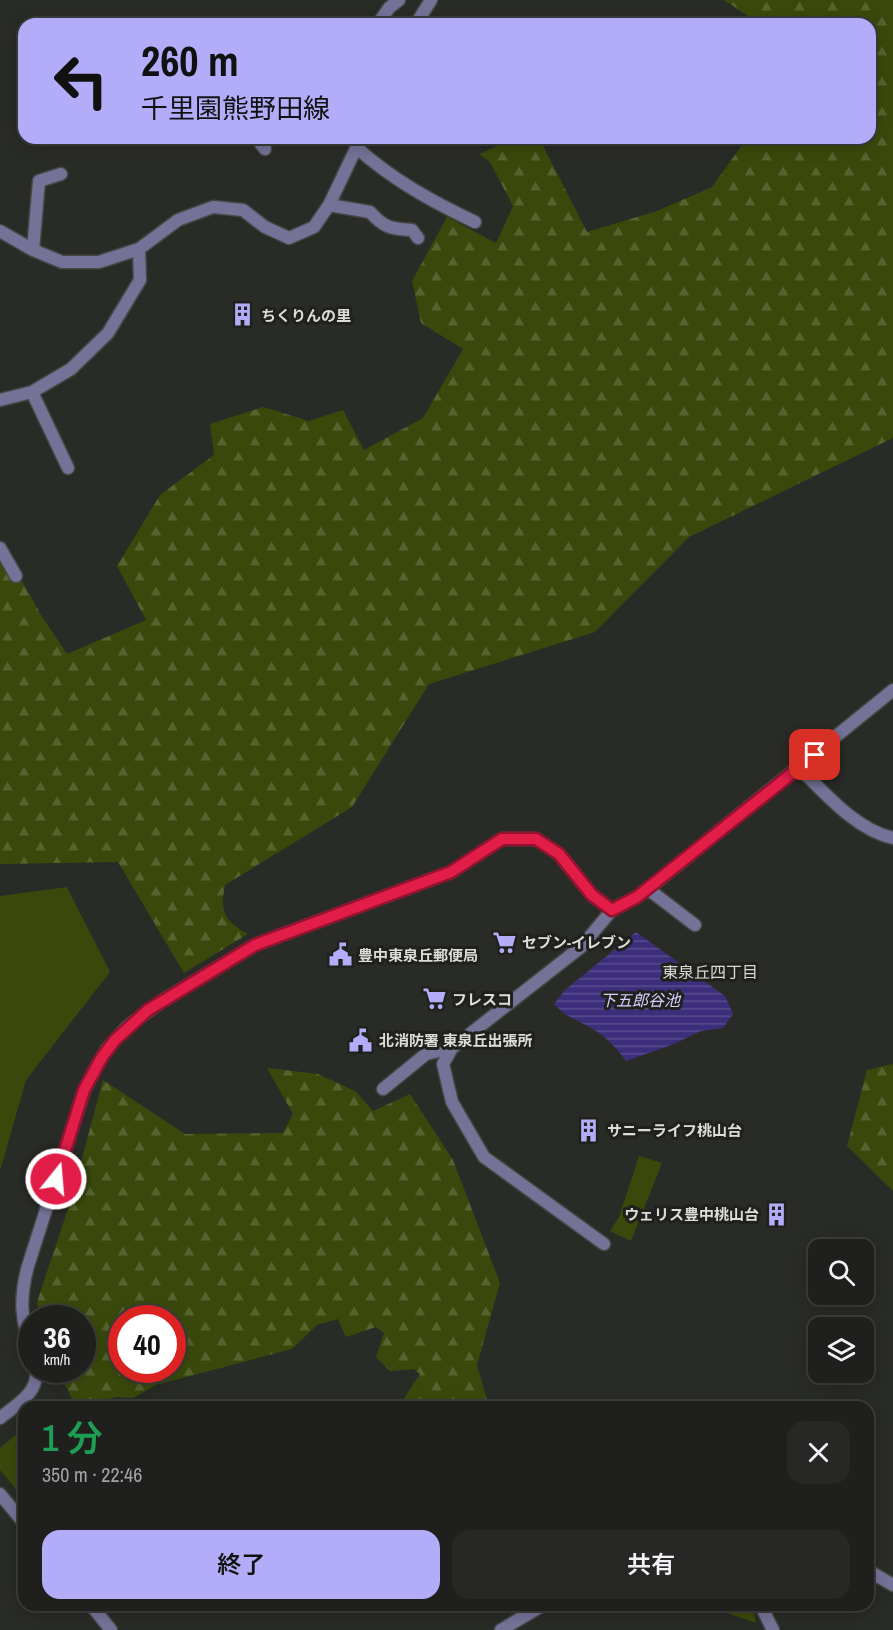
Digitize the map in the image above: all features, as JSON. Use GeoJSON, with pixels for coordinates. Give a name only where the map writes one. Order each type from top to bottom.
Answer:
{"type":"FeatureCollection","features":[{"type":"Feature","properties":{"kind":"street"},"geometry":{"type":"LineString","coordinates":[[382,18],[389,8],[399,0]]}},
{"type":"Feature","properties":{"kind":"street"},"geometry":{"type":"LineString","coordinates":[[420,18],[431,0]]}},
{"type":"Feature","properties":{"kind":"street"},"geometry":{"type":"LineString","coordinates":[[261,144],[265,149]]}},
{"type":"Feature","properties":{"kind":"street"},"geometry":{"type":"LineString","coordinates":[[0,231],[33,250],[62,262],[99,262],[139,249],[178,220],[213,207],[243,210],[265,227],[289,238],[314,227],[329,205],[359,144]]}},
{"type":"Feature","properties":{"kind":"street"},"geometry":{"type":"LineString","coordinates":[[360,144],[391,176],[429,200],[475,222]]}},
{"type":"Feature","properties":{"kind":"street"},"geometry":{"type":"LineString","coordinates":[[33,250],[39,181],[61,174]]}},
{"type":"Feature","properties":{"kind":"street"},"geometry":{"type":"LineString","coordinates":[[329,205],[370,212],[380,224],[398,230],[412,230],[418,238]]}},
{"type":"Feature","properties":{"kind":"street"},"geometry":{"type":"LineString","coordinates":[[0,400],[32,392],[71,369],[108,333],[140,280],[139,249]]}},
{"type":"Feature","properties":{"kind":"street"},"geometry":{"type":"LineString","coordinates":[[32,392],[68,468]]}},
{"type":"Feature","properties":{"kind":"street"},"geometry":{"type":"LineString","coordinates":[[0,549],[16,576]]}},
{"type":"Feature","properties":{"kind":"street"},"geometry":{"type":"LineString","coordinates":[[604,1244],[484,1158],[452,1102],[443,1064],[452,1048],[581,947],[612,910],[648,889],[893,690]]}},
{"type":"Feature","properties":{"kind":"street"},"geometry":{"type":"LineString","coordinates":[[799,768],[845,812],[883,836],[893,838]]}},
{"type":"Feature","properties":{"kind":"street"},"geometry":{"type":"LineString","coordinates":[[21,1305],[28,1266],[84,1090],[107,1049],[138,1017],[255,945],[451,872],[502,839],[536,839],[559,854],[592,895],[612,910]]}},
{"type":"Feature","properties":{"kind":"street"},"geometry":{"type":"LineString","coordinates":[[648,889],[695,925]]}},
{"type":"Feature","properties":{"kind":"street"},"geometry":{"type":"LineString","coordinates":[[383,1089],[426,1054],[452,1048]]}},
{"type":"Feature","properties":{"kind":"street"},"geometry":{"type":"LineString","coordinates":[[21,1401],[30,1393],[35,1383]]}},
{"type":"Feature","properties":{"kind":"street"},"geometry":{"type":"LineString","coordinates":[[0,1419],[18,1403]]}},
{"type":"Feature","properties":{"kind":"street"},"geometry":{"type":"LineString","coordinates":[[0,1494],[18,1516]]}},
{"type":"Feature","properties":{"kind":"street"},"geometry":{"type":"LineString","coordinates":[[874,1574],[893,1585]]}},
{"type":"Feature","properties":{"kind":"street"},"geometry":{"type":"LineString","coordinates":[[96,1611],[111,1630]]}},
{"type":"Feature","properties":{"kind":"street"},"geometry":{"type":"LineString","coordinates":[[501,1630],[533,1611]]}},
{"type":"Feature","properties":{"kind":"street"},"geometry":{"type":"LineString","coordinates":[[764,1612],[773,1630]]}},
{"type":"Feature","properties":{"kind":"green space"},"geometry":{"type":"Polygon","coordinates":[[[724,0],[893,0],[893,438],[689,537],[595,632],[429,684],[352,807],[225,885],[223,908],[225,914],[233,924],[248,934],[184,973],[118,862],[0,864],[0,542],[41,615],[67,654],[146,620],[117,566],[160,495],[214,455],[210,424],[263,407],[309,421],[343,410],[364,450],[423,418],[463,349],[421,323],[412,281],[447,217],[496,243],[513,206],[490,162],[479,154],[502,144],[542,144],[587,232],[657,211],[712,187],[743,144],[876,144],[876,18],[751,18],[724,0]]]}},
{"type":"Feature","properties":{"kind":"green space"},"geometry":{"type":"Polygon","coordinates":[[[67,887],[110,972],[26,1080],[0,1171],[0,896],[67,887]]]}},
{"type":"Feature","properties":{"kind":"green space"},"geometry":{"type":"Polygon","coordinates":[[[893,1064],[893,1191],[847,1146],[867,1070],[893,1064]]]}},
{"type":"Feature","properties":{"kind":"green space"},"geometry":{"type":"Polygon","coordinates":[[[267,1068],[318,1074],[355,1091],[373,1111],[410,1094],[453,1160],[500,1283],[477,1365],[487,1401],[402,1401],[420,1374],[414,1369],[390,1371],[376,1357],[384,1333],[376,1327],[346,1337],[338,1319],[317,1325],[292,1349],[186,1377],[186,1305],[108,1305],[108,1383],[164,1383],[133,1398],[73,1401],[64,1383],[96,1383],[96,1305],[38,1305],[37,1302],[69,1206],[103,1080],[185,1134],[283,1133],[293,1114],[267,1068]]]}},
{"type":"Feature","properties":{"kind":"green space"},"geometry":{"type":"Polygon","coordinates":[[[639,1156],[662,1163],[631,1241],[610,1231],[619,1217],[639,1156]]]}},
{"type":"Feature","properties":{"kind":"green space"},"geometry":{"type":"Polygon","coordinates":[[[18,1433],[18,1492],[0,1470],[0,1448],[18,1433]]]}},
{"type":"Feature","properties":{"kind":"green space"},"geometry":{"type":"Polygon","coordinates":[[[722,1611],[753,1611],[756,1623],[722,1611]]]}},
{"type":"Feature","properties":{"kind":"water","name":"下五郎谷池"},"geometry":{"type":"Polygon","coordinates":[[[636,932],[725,996],[733,1014],[723,1028],[701,1031],[674,1044],[626,1061],[603,1036],[564,1013],[554,1004],[565,990],[636,932]]]}},
{"type":"Feature","properties":{"kind":"place","name":"ちくりんの里"},"geometry":{"type":"Point","coordinates":[243,315]}},
{"type":"Feature","properties":{"kind":"place","name":"セブン-イレブン"},"geometry":{"type":"Point","coordinates":[504,942]}},
{"type":"Feature","properties":{"kind":"place","name":"豊中東泉丘郵便局"},"geometry":{"type":"Point","coordinates":[340,955]}},
{"type":"Feature","properties":{"kind":"place","name":"フレスコ"},"geometry":{"type":"Point","coordinates":[434,999]}},
{"type":"Feature","properties":{"kind":"place","name":"北消防署 東泉丘出張所"},"geometry":{"type":"Point","coordinates":[361,1040]}},
{"type":"Feature","properties":{"kind":"place","name":"サニーライフ桃山台"},"geometry":{"type":"Point","coordinates":[589,1130]}},
{"type":"Feature","properties":{"kind":"place","name":"ウェリス豊中桃山台"},"geometry":{"type":"Point","coordinates":[777,1214]}},
{"type":"Feature","properties":{"kind":"district","name":"東泉丘四丁目"},"geometry":{"type":"Point","coordinates":[710,972]}},
{"type":"Feature","properties":{"kind":"route"},"geometry":{"type":"LineString","coordinates":[[56,1179],[84,1090],[102,1057],[115,1040],[148,1010],[255,945],[451,872],[502,839],[536,839],[559,854],[592,895],[612,910],[637,897],[815,755]]}}]}
